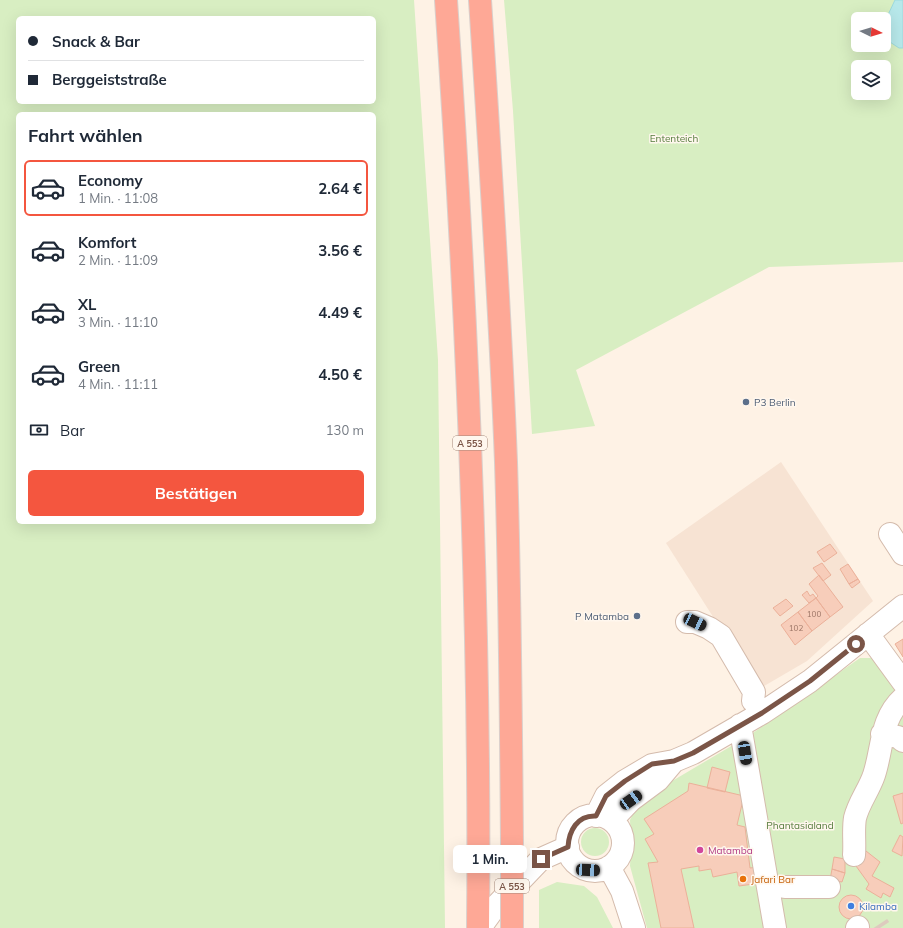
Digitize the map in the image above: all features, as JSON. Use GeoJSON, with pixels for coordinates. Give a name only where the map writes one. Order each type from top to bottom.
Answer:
{"type":"FeatureCollection","features":[{"type":"Feature","properties":{"kind":"highway","name":"A 553"},"geometry":{"type":"LineString","coordinates":[[446,0],[456,141],[471,462],[476,645],[479,928]]}},
{"type":"Feature","properties":{"kind":"highway","name":"A 553"},"geometry":{"type":"LineString","coordinates":[[480,0],[506,461],[510,641],[512,928]]}},
{"type":"Feature","properties":{"kind":"street"},"geometry":{"type":"LineString","coordinates":[[890,534],[903,554]]}},
{"type":"Feature","properties":{"kind":"street"},"geometry":{"type":"LineString","coordinates":[[604,818],[658,780],[674,761],[693,753],[740,725],[758,707],[810,681],[903,606]]}},
{"type":"Feature","properties":{"kind":"street"},"geometry":{"type":"LineString","coordinates":[[687,622],[695,622],[710,628],[721,636],[754,692],[758,707]]}},
{"type":"Feature","properties":{"kind":"street"},"geometry":{"type":"LineString","coordinates":[[868,634],[903,682]]}},
{"type":"Feature","properties":{"kind":"street"},"geometry":{"type":"LineString","coordinates":[[854,855],[855,819],[860,803],[874,776],[885,726],[903,698]]}},
{"type":"Feature","properties":{"kind":"street"},"geometry":{"type":"LineString","coordinates":[[740,725],[752,796],[777,887],[776,928]]}},
{"type":"Feature","properties":{"kind":"street"},"geometry":{"type":"LineString","coordinates":[[885,726],[903,741]]}},
{"type":"Feature","properties":{"kind":"street"},"geometry":{"type":"LineString","coordinates":[[591,815],[604,818],[619,828],[623,839],[622,850],[617,860],[609,867],[599,870],[588,870],[578,865],[571,857],[568,847],[568,836],[573,826],[581,819],[591,815]]}},
{"type":"Feature","properties":{"kind":"street"},"geometry":{"type":"LineString","coordinates":[[479,928],[496,907],[541,859],[568,847]]}},
{"type":"Feature","properties":{"kind":"street"},"geometry":{"type":"LineString","coordinates":[[609,867],[622,891],[634,928]]}},
{"type":"Feature","properties":{"kind":"street"},"geometry":{"type":"LineString","coordinates":[[777,887],[837,887]]}},
{"type":"Feature","properties":{"kind":"shaded area"},"geometry":{"type":"Polygon","coordinates":[[[781,462],[873,601],[807,661],[759,689],[666,543],[781,462]]]}},
{"type":"Feature","properties":{"kind":"green space"},"geometry":{"type":"Polygon","coordinates":[[[0,0],[414,0],[438,360],[445,928],[0,928],[0,0]]]}},
{"type":"Feature","properties":{"kind":"green space","name":"Ententeich"},"geometry":{"type":"Polygon","coordinates":[[[504,0],[903,0],[903,262],[769,267],[576,370],[595,426],[532,434],[513,111],[504,0]]]}},
{"type":"Feature","properties":{"kind":"green space","name":"Phantasialand"},"geometry":{"type":"Polygon","coordinates":[[[860,658],[875,658],[903,692],[903,928],[647,928],[630,866],[630,820],[640,800],[750,735],[860,658]]]}},
{"type":"Feature","properties":{"kind":"green space"},"geometry":{"type":"Polygon","coordinates":[[[595,828],[605,832],[609,842],[605,852],[595,856],[585,852],[581,842],[585,832],[595,828]]]}},
{"type":"Feature","properties":{"kind":"green space"},"geometry":{"type":"Polygon","coordinates":[[[557,882],[584,886],[597,897],[613,928],[539,928],[539,890],[557,882]]]}},
{"type":"Feature","properties":{"kind":"water"},"geometry":{"type":"Polygon","coordinates":[[[895,0],[903,0],[903,48],[899,48],[891,43],[891,12],[889,12],[895,0]]]}},
{"type":"Feature","properties":{"kind":"building"},"geometry":{"type":"Polygon","coordinates":[[[830,544],[837,553],[824,562],[817,552],[830,544]]]}},
{"type":"Feature","properties":{"kind":"building"},"geometry":{"type":"Polygon","coordinates":[[[822,563],[831,575],[823,581],[813,568],[822,563]]]}},
{"type":"Feature","properties":{"kind":"building"},"geometry":{"type":"Polygon","coordinates":[[[848,564],[858,579],[849,584],[840,569],[848,564]]]}},
{"type":"Feature","properties":{"kind":"building"},"geometry":{"type":"Polygon","coordinates":[[[819,575],[843,607],[830,617],[816,598],[818,596],[809,584],[819,575]]]}},
{"type":"Feature","properties":{"kind":"building"},"geometry":{"type":"Polygon","coordinates":[[[858,579],[860,582],[852,588],[849,584],[858,579]]]}},
{"type":"Feature","properties":{"kind":"building"},"geometry":{"type":"Polygon","coordinates":[[[807,591],[810,596],[813,594],[816,598],[809,603],[802,595],[807,591]]]}},
{"type":"Feature","properties":{"kind":"building"},"geometry":{"type":"Polygon","coordinates":[[[816,598],[830,617],[812,631],[798,612],[816,598]]]}},
{"type":"Feature","properties":{"kind":"building"},"geometry":{"type":"Polygon","coordinates":[[[786,599],[793,606],[780,616],[773,608],[786,599]]]}},
{"type":"Feature","properties":{"kind":"building"},"geometry":{"type":"Polygon","coordinates":[[[798,612],[812,631],[795,645],[781,625],[798,612]]]}},
{"type":"Feature","properties":{"kind":"building"},"geometry":{"type":"Polygon","coordinates":[[[903,639],[903,657],[895,644],[903,639]]]}},
{"type":"Feature","properties":{"kind":"building"},"geometry":{"type":"Polygon","coordinates":[[[712,767],[730,772],[725,792],[707,788],[712,767]]]}},
{"type":"Feature","properties":{"kind":"building","name":"Matamba"},"geometry":{"type":"Polygon","coordinates":[[[689,783],[744,796],[737,825],[745,827],[750,868],[758,867],[761,883],[739,886],[737,872],[713,877],[711,869],[699,871],[699,866],[681,869],[694,928],[661,928],[648,863],[658,862],[645,839],[654,834],[644,819],[688,791],[689,783]]]}},
{"type":"Feature","properties":{"kind":"building"},"geometry":{"type":"Polygon","coordinates":[[[903,793],[903,823],[901,824],[893,796],[903,793]]]}},
{"type":"Feature","properties":{"kind":"building"},"geometry":{"type":"Polygon","coordinates":[[[900,835],[903,837],[902,856],[892,851],[900,835]]]}},
{"type":"Feature","properties":{"kind":"building"},"geometry":{"type":"Polygon","coordinates":[[[866,851],[880,862],[872,876],[894,888],[890,897],[883,893],[881,898],[866,889],[869,884],[856,866],[866,851]]]}},
{"type":"Feature","properties":{"kind":"building"},"geometry":{"type":"Polygon","coordinates":[[[834,857],[845,859],[845,873],[832,869],[834,857]]]}},
{"type":"Feature","properties":{"kind":"building"},"geometry":{"type":"Polygon","coordinates":[[[832,869],[845,873],[842,882],[830,880],[832,869]]]}},
{"type":"Feature","properties":{"kind":"building","name":"Kilamba"},"geometry":{"type":"Polygon","coordinates":[[[846,895],[856,895],[863,902],[863,912],[856,919],[846,919],[839,912],[839,902],[846,895]]]}},
{"type":"Feature","properties":{"kind":"place","name":"P3 Berlin"},"geometry":{"type":"Point","coordinates":[746,402]}},
{"type":"Feature","properties":{"kind":"place","name":"P Matamba"},"geometry":{"type":"Point","coordinates":[637,616]}},
{"type":"Feature","properties":{"kind":"place","name":"Matamba"},"geometry":{"type":"Point","coordinates":[700,850]}},
{"type":"Feature","properties":{"kind":"place","name":"Jafari Bar"},"geometry":{"type":"Point","coordinates":[743,879]}},
{"type":"Feature","properties":{"kind":"place","name":"Kilamba"},"geometry":{"type":"Point","coordinates":[851,906]}},
{"type":"Feature","properties":{"kind":"route"},"geometry":{"type":"LineString","coordinates":[[541,859],[568,847],[568,836],[573,826],[581,819],[591,815],[596,816],[606,796],[625,781],[652,764],[674,761],[693,753],[762,713],[810,681],[856,644]]}}]}
